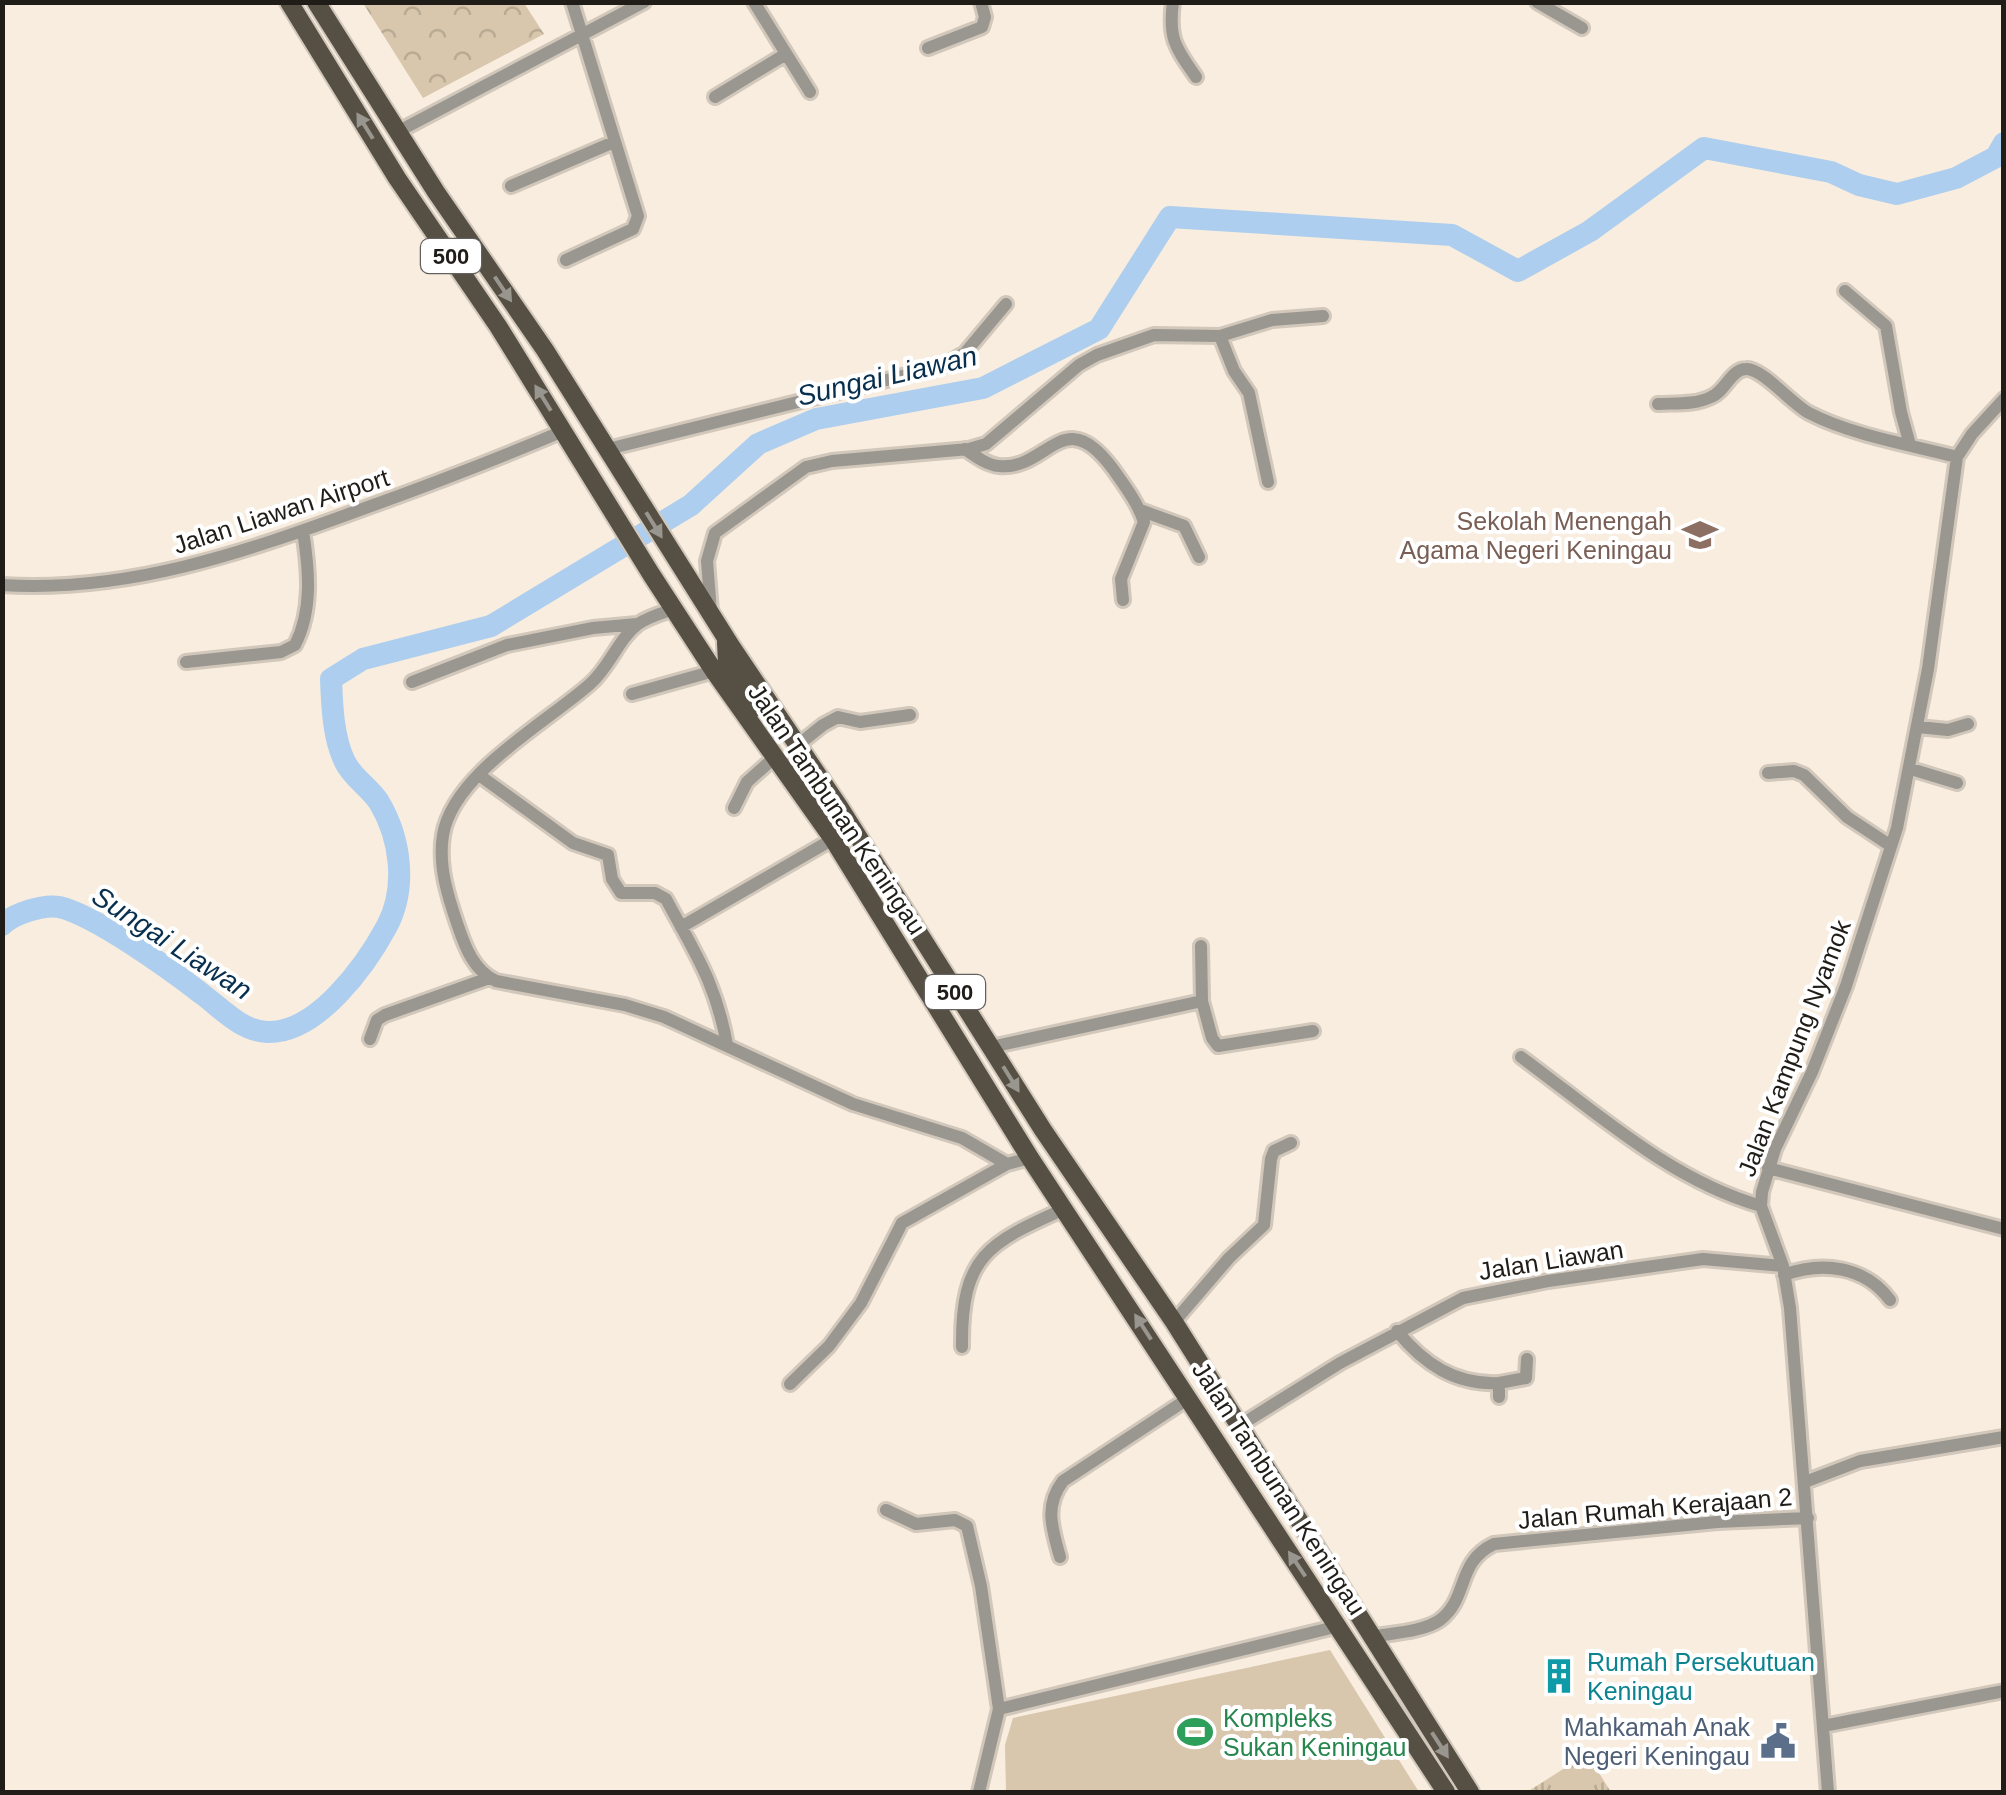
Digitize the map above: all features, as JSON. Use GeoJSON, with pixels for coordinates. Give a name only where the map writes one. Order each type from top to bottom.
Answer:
{"type":"FeatureCollection","features":[{"type":"Feature","properties":{"kind":"main road","name":"Jalan Tambunan Keningau"},"geometry":{"type":"LineString","coordinates":[[289,2],[397,178],[498,326],[651,574],[833,840],[1030,1158],[1446,1792]]}},
{"type":"Feature","properties":{"kind":"main road","name":"Jalan Tambunan Keningau"},"geometry":{"type":"LineString","coordinates":[[316,2],[1081,1188],[1174,1322],[1470,1792]]}},
{"type":"Feature","properties":{"kind":"main road"},"geometry":{"type":"LineString","coordinates":[[727,639],[727,663],[772,751]]}},
{"type":"Feature","properties":{"kind":"street"},"geometry":{"type":"LineString","coordinates":[[566,260],[633,229],[638,222],[572,2]]}},
{"type":"Feature","properties":{"kind":"street"},"geometry":{"type":"LineString","coordinates":[[399,131],[644,2]]}},
{"type":"Feature","properties":{"kind":"street"},"geometry":{"type":"LineString","coordinates":[[754,2],[810,92]]}},
{"type":"Feature","properties":{"kind":"street"},"geometry":{"type":"LineString","coordinates":[[928,48],[982,27],[985,17],[981,2]]}},
{"type":"Feature","properties":{"kind":"street"},"geometry":{"type":"LineString","coordinates":[[1173,2],[1170,35],[1196,77]]}},
{"type":"Feature","properties":{"kind":"street"},"geometry":{"type":"LineString","coordinates":[[1537,2],[1582,28]]}},
{"type":"Feature","properties":{"kind":"street"},"geometry":{"type":"LineString","coordinates":[[715,97],[786,54]]}},
{"type":"Feature","properties":{"kind":"street"},"geometry":{"type":"LineString","coordinates":[[510,186],[614,142]]}},
{"type":"Feature","properties":{"kind":"street"},"geometry":{"type":"LineString","coordinates":[[1846,291],[1886,326],[1910,444]]}},
{"type":"Feature","properties":{"kind":"street"},"geometry":{"type":"LineString","coordinates":[[608,450],[943,366],[964,353],[1006,304]]}},
{"type":"Feature","properties":{"kind":"street"},"geometry":{"type":"LineString","coordinates":[[712,614],[707,554],[715,532],[812,464],[965,449],[996,438],[1079,365],[1154,335],[1220,336],[1272,320],[1323,316]]}},
{"type":"Feature","properties":{"kind":"street"},"geometry":{"type":"LineString","coordinates":[[1220,336],[1248,393],[1268,482]]}},
{"type":"Feature","properties":{"kind":"street"},"geometry":{"type":"LineString","coordinates":[[1658,404],[1708,399],[1717,395],[1740,370],[1748,368],[1808,413],[1957,456]]}},
{"type":"Feature","properties":{"kind":"street","name":"Jalan Kampung Nyamok"},"geometry":{"type":"LineString","coordinates":[[1828,1792],[1796,1358],[1784,1270],[1761,1206],[1768,1168],[1831,1026],[1891,846],[1918,728],[1957,456],[2004,399]]}},
{"type":"Feature","properties":{"kind":"street","name":"Jalan Liawan Airport"},"geometry":{"type":"LineString","coordinates":[[2,585],[116,582],[193,566],[303,531],[481,466],[563,431]]}},
{"type":"Feature","properties":{"kind":"street"},"geometry":{"type":"LineString","coordinates":[[965,449],[1002,466],[1068,440],[1082,440],[1099,450],[1144,522],[1121,578],[1123,600]]}},
{"type":"Feature","properties":{"kind":"street"},"geometry":{"type":"LineString","coordinates":[[1140,510],[1184,526],[1199,557]]}},
{"type":"Feature","properties":{"kind":"street"},"geometry":{"type":"LineString","coordinates":[[186,662],[281,652],[295,645],[306,614],[308,590],[303,531]]}},
{"type":"Feature","properties":{"kind":"street"},"geometry":{"type":"LineString","coordinates":[[412,682],[507,645],[593,628],[638,624],[674,609]]}},
{"type":"Feature","properties":{"kind":"street"},"geometry":{"type":"LineString","coordinates":[[489,978],[462,939],[442,865],[443,832],[448,818],[478,775],[594,681],[638,624]]}},
{"type":"Feature","properties":{"kind":"street"},"geometry":{"type":"LineString","coordinates":[[632,694],[714,671]]}},
{"type":"Feature","properties":{"kind":"street"},"geometry":{"type":"LineString","coordinates":[[798,745],[838,718],[860,722],[910,715]]}},
{"type":"Feature","properties":{"kind":"street"},"geometry":{"type":"LineString","coordinates":[[1918,728],[1948,730],[1968,724]]}},
{"type":"Feature","properties":{"kind":"street"},"geometry":{"type":"LineString","coordinates":[[734,808],[746,782],[772,751]]}},
{"type":"Feature","properties":{"kind":"street"},"geometry":{"type":"LineString","coordinates":[[1911,769],[1957,783]]}},
{"type":"Feature","properties":{"kind":"street"},"geometry":{"type":"LineString","coordinates":[[1768,773],[1804,774],[1848,816],[1891,846]]}},
{"type":"Feature","properties":{"kind":"street"},"geometry":{"type":"LineString","coordinates":[[478,775],[573,843],[608,855],[612,879],[621,893],[660,894],[710,979],[720,1004],[727,1044]]}},
{"type":"Feature","properties":{"kind":"street"},"geometry":{"type":"LineString","coordinates":[[681,928],[833,840]]}},
{"type":"Feature","properties":{"kind":"street"},"geometry":{"type":"LineString","coordinates":[[1202,946],[1202,1001],[1218,1046],[1313,1030]]}},
{"type":"Feature","properties":{"kind":"street"},"geometry":{"type":"LineString","coordinates":[[370,1039],[377,1020],[489,978],[640,1009],[727,1044],[852,1104],[962,1138],[1008,1164]]}},
{"type":"Feature","properties":{"kind":"street"},"geometry":{"type":"LineString","coordinates":[[991,1048],[1202,1001]]}},
{"type":"Feature","properties":{"kind":"street"},"geometry":{"type":"LineString","coordinates":[[1521,1057],[1674,1168],[1717,1192],[1761,1206]]}},
{"type":"Feature","properties":{"kind":"street"},"geometry":{"type":"LineString","coordinates":[[1174,1322],[1229,1258],[1264,1225],[1271,1159],[1274,1151],[1291,1143]]}},
{"type":"Feature","properties":{"kind":"street"},"geometry":{"type":"LineString","coordinates":[[790,1384],[829,1346],[861,1303],[902,1223],[1008,1164],[1030,1158]]}},
{"type":"Feature","properties":{"kind":"street"},"geometry":{"type":"LineString","coordinates":[[1768,1168],[2004,1229]]}},
{"type":"Feature","properties":{"kind":"street"},"geometry":{"type":"LineString","coordinates":[[962,1346],[966,1294],[989,1250],[1010,1234],[1064,1209]]}},
{"type":"Feature","properties":{"kind":"street","name":"Jalan Liawan"},"geometry":{"type":"LineString","coordinates":[[1239,1426],[1462,1298],[1548,1280],[1703,1259],[1863,1275],[1880,1286],[1890,1300]]}},
{"type":"Feature","properties":{"kind":"street"},"geometry":{"type":"LineString","coordinates":[[1398,1332],[1418,1355],[1447,1374],[1499,1390],[1526,1378],[1528,1360]]}},
{"type":"Feature","properties":{"kind":"street"},"geometry":{"type":"LineString","coordinates":[[1060,1557],[1050,1508],[1063,1481],[1190,1398]]}},
{"type":"Feature","properties":{"kind":"street"},"geometry":{"type":"LineString","coordinates":[[1806,1482],[1860,1461],[2004,1437]]}},
{"type":"Feature","properties":{"kind":"street"},"geometry":{"type":"LineString","coordinates":[[886,1510],[916,1524],[955,1520],[967,1526],[981,1586],[999,1709],[979,1792]]}},
{"type":"Feature","properties":{"kind":"street","name":"Jalan Rumah Kerajaan 2"},"geometry":{"type":"LineString","coordinates":[[1371,1638],[1437,1622],[1458,1596],[1474,1557],[1494,1544],[1716,1522],[1808,1518]]}},
{"type":"Feature","properties":{"kind":"street"},"geometry":{"type":"LineString","coordinates":[[999,1709],[1339,1626]]}},
{"type":"Feature","properties":{"kind":"street"},"geometry":{"type":"LineString","coordinates":[[1822,1726],[2004,1691]]}},
{"type":"Feature","properties":{"kind":"green space"},"geometry":{"type":"Polygon","coordinates":[[[363,3],[524,3],[544,34],[423,98],[363,3]]]}},
{"type":"Feature","properties":{"kind":"green space","name":"Kompleks Sukan Keningau"},"geometry":{"type":"Polygon","coordinates":[[[1330,1650],[1419,1792],[1006,1792],[1005,1745],[1013,1718],[1330,1650]]]}},
{"type":"Feature","properties":{"kind":"green space"},"geometry":{"type":"Polygon","coordinates":[[[1587,1754],[1611,1792],[1527,1792],[1587,1754]]]}},
{"type":"Feature","properties":{"kind":"waterway","name":"Sungai Liawan"},"geometry":{"type":"LineString","coordinates":[[2,925],[29,911],[59,907],[132,944],[249,1028],[267,1032],[286,1030],[304,1022],[338,994],[366,959],[387,926],[399,880],[396,847],[386,816],[341,753],[331,679],[363,659],[491,626],[691,505],[758,444],[816,419],[983,388],[1099,329],[1170,217],[1452,235],[1518,271],[1590,231],[1704,148],[1831,172],[1859,185],[1897,194],[1956,178],[1996,157],[2004,143]]}},
{"type":"Feature","properties":{"kind":"place","name":"Sekolah Menengah Agama Negeri Keningau"},"geometry":{"type":"Point","coordinates":[1700,535]}},
{"type":"Feature","properties":{"kind":"place","name":"Rumah Persekutuan Keningau"},"geometry":{"type":"Point","coordinates":[1559,1676]}},
{"type":"Feature","properties":{"kind":"place","name":"Kompleks Sukan Keningau"},"geometry":{"type":"Point","coordinates":[1195,1732]}},
{"type":"Feature","properties":{"kind":"place","name":"Mahkamah Anak Negeri Keningau"},"geometry":{"type":"Point","coordinates":[1778,1741]}}]}
